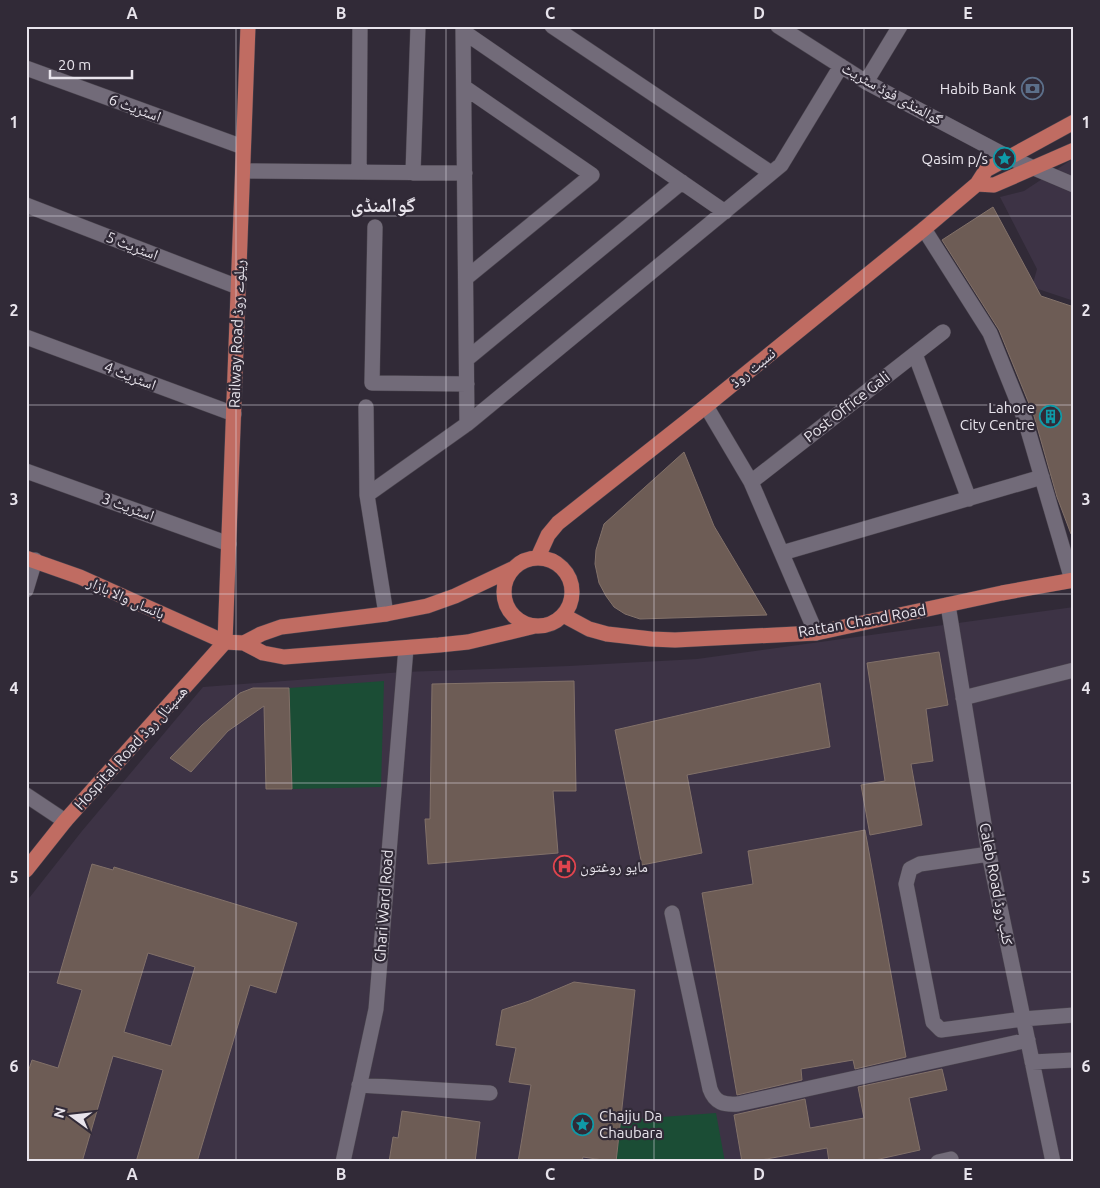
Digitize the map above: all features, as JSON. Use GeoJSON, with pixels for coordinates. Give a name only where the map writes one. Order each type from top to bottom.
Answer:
{"type":"FeatureCollection","features":[{"type":"Feature","properties":{"kind":"main road","name":"Railway Road ریلوے روڈ"},"geometry":{"type":"LineString","coordinates":[[225,642],[248,26]]}},
{"type":"Feature","properties":{"kind":"main road"},"geometry":{"type":"LineString","coordinates":[[1008,157],[1074,122]]}},
{"type":"Feature","properties":{"kind":"main road"},"geometry":{"type":"LineString","coordinates":[[976,184],[994,185],[1074,150]]}},
{"type":"Feature","properties":{"kind":"main road","name":"نسبت روڈ"},"geometry":{"type":"LineString","coordinates":[[538,557],[548,535],[558,523],[924,229],[976,184],[986,170],[1008,157]]}},
{"type":"Feature","properties":{"kind":"main road"},"geometry":{"type":"LineString","coordinates":[[225,642],[244,643],[263,653],[284,657],[468,642],[545,625],[555,622],[563,615],[568,607],[572,588],[569,578],[557,563],[538,557],[528,558],[519,562],[506,578],[503,589],[504,600],[508,610],[524,624],[535,626]]}},
{"type":"Feature","properties":{"kind":"main road","name":"بانساں والا بازار"},"geometry":{"type":"LineString","coordinates":[[30,559],[80,577],[225,642]]}},
{"type":"Feature","properties":{"kind":"main road"},"geometry":{"type":"LineString","coordinates":[[244,643],[261,634],[281,627],[386,614],[427,606],[455,596],[512,569]]}},
{"type":"Feature","properties":{"kind":"main road","name":"Rattan Chand Road"},"geometry":{"type":"LineString","coordinates":[[563,615],[589,629],[607,634],[651,640],[816,633],[1073,580]]}},
{"type":"Feature","properties":{"kind":"main road","name":"Hospital Road ھسپتال روڈ"},"geometry":{"type":"LineString","coordinates":[[26,870],[65,821],[225,642]]}},
{"type":"Feature","properties":{"kind":"street"},"geometry":{"type":"LineString","coordinates":[[359,172],[360,26]]}},
{"type":"Feature","properties":{"kind":"street"},"geometry":{"type":"LineString","coordinates":[[412,173],[418,26]]}},
{"type":"Feature","properties":{"kind":"street"},"geometry":{"type":"LineString","coordinates":[[552,26],[771,173]]}},
{"type":"Feature","properties":{"kind":"street","name":"گوالمنڈی فوڈ سٹریٹ"},"geometry":{"type":"LineString","coordinates":[[778,26],[866,82],[1008,157],[1074,185]]}},
{"type":"Feature","properties":{"kind":"street"},"geometry":{"type":"LineString","coordinates":[[866,82],[900,26]]}},
{"type":"Feature","properties":{"kind":"street"},"geometry":{"type":"LineString","coordinates":[[463,29],[725,212]]}},
{"type":"Feature","properties":{"kind":"street"},"geometry":{"type":"LineString","coordinates":[[463,29],[467,424]]}},
{"type":"Feature","properties":{"kind":"street"},"geometry":{"type":"LineString","coordinates":[[367,495],[467,424],[781,166],[841,66]]}},
{"type":"Feature","properties":{"kind":"street","name":"اسٹریٹ 6"},"geometry":{"type":"LineString","coordinates":[[26,68],[244,147]]}},
{"type":"Feature","properties":{"kind":"street"},"geometry":{"type":"LineString","coordinates":[[464,87],[592,175],[466,278]]}},
{"type":"Feature","properties":{"kind":"street"},"geometry":{"type":"LineString","coordinates":[[243,171],[465,173]]}},
{"type":"Feature","properties":{"kind":"street"},"geometry":{"type":"LineString","coordinates":[[466,359],[682,182]]}},
{"type":"Feature","properties":{"kind":"street","name":"اسٹریٹ 5"},"geometry":{"type":"LineString","coordinates":[[26,205],[238,287]]}},
{"type":"Feature","properties":{"kind":"street"},"geometry":{"type":"LineString","coordinates":[[375,227],[372,383],[466,384]]}},
{"type":"Feature","properties":{"kind":"street"},"geometry":{"type":"LineString","coordinates":[[924,229],[990,334],[1025,420],[1073,580]]}},
{"type":"Feature","properties":{"kind":"street","name":"Post Office Gali"},"geometry":{"type":"LineString","coordinates":[[750,482],[943,332]]}},
{"type":"Feature","properties":{"kind":"street","name":"اسٹریٹ 4"},"geometry":{"type":"LineString","coordinates":[[26,337],[234,414]]}},
{"type":"Feature","properties":{"kind":"street"},"geometry":{"type":"LineString","coordinates":[[915,354],[968,499]]}},
{"type":"Feature","properties":{"kind":"street"},"geometry":{"type":"LineString","coordinates":[[706,406],[750,482],[816,633]]}},
{"type":"Feature","properties":{"kind":"street"},"geometry":{"type":"LineString","coordinates":[[366,407],[367,495],[386,614]]}},
{"type":"Feature","properties":{"kind":"street","name":"اسٹریٹ 3"},"geometry":{"type":"LineString","coordinates":[[26,471],[229,544]]}},
{"type":"Feature","properties":{"kind":"street"},"geometry":{"type":"LineString","coordinates":[[782,552],[1042,477]]}},
{"type":"Feature","properties":{"kind":"street"},"geometry":{"type":"LineString","coordinates":[[26,590],[30,559]]}},
{"type":"Feature","properties":{"kind":"street","name":"Caleb Road کلب روڈ"},"geometry":{"type":"LineString","coordinates":[[948,605],[989,854],[1053,1162]]}},
{"type":"Feature","properties":{"kind":"street","name":"Ghari Ward Road"},"geometry":{"type":"LineString","coordinates":[[343,1162],[376,1009],[406,648]]}},
{"type":"Feature","properties":{"kind":"street"},"geometry":{"type":"LineString","coordinates":[[963,698],[1074,670]]}},
{"type":"Feature","properties":{"kind":"street"},"geometry":{"type":"LineString","coordinates":[[26,795],[65,821]]}},
{"type":"Feature","properties":{"kind":"street"},"geometry":{"type":"LineString","coordinates":[[989,854],[920,864],[910,869],[906,884],[934,1022],[941,1030],[1024,1019],[1074,1015]]}},
{"type":"Feature","properties":{"kind":"street"},"geometry":{"type":"LineString","coordinates":[[672,913],[710,1089],[713,1097],[718,1102],[727,1105],[738,1104],[1028,1040]]}},
{"type":"Feature","properties":{"kind":"street"},"geometry":{"type":"LineString","coordinates":[[1032,1062],[1074,1060]]}},
{"type":"Feature","properties":{"kind":"street"},"geometry":{"type":"LineString","coordinates":[[359,1085],[490,1093]]}},
{"type":"Feature","properties":{"kind":"street"},"geometry":{"type":"LineString","coordinates":[[938,1162],[951,1160],[951,1162]]}},
{"type":"Feature","properties":{"kind":"shaded area"},"geometry":{"type":"Polygon","coordinates":[[[1074,158],[1074,301],[1032,287],[1037,269],[1000,197],[1024,191],[1074,158]]]}},
{"type":"Feature","properties":{"kind":"shaded area","name":"مایو روغتون"},"geometry":{"type":"Polygon","coordinates":[[[1074,607],[1074,1162],[26,1162],[26,902],[82,831],[203,687],[403,672],[697,659],[1074,607]]]}},
{"type":"Feature","properties":{"kind":"green space"},"geometry":{"type":"Polygon","coordinates":[[[384,681],[381,787],[292,789],[289,688],[384,681]]]}},
{"type":"Feature","properties":{"kind":"green space"},"geometry":{"type":"Polygon","coordinates":[[[716,1113],[725,1162],[616,1162],[621,1120],[716,1113]]]}},
{"type":"Feature","properties":{"kind":"building","name":"Lahore City Centre"},"geometry":{"type":"Polygon","coordinates":[[[993,207],[1041,296],[1074,307],[1074,534],[1071,534],[1057,497],[1034,416],[999,330],[942,240],[993,207]]]}},
{"type":"Feature","properties":{"kind":"building"},"geometry":{"type":"Polygon","coordinates":[[[684,452],[714,526],[767,615],[640,619],[625,614],[614,607],[599,583],[595,564],[596,550],[604,524],[684,452]]]}},
{"type":"Feature","properties":{"kind":"building"},"geometry":{"type":"Polygon","coordinates":[[[939,652],[948,705],[926,709],[933,761],[911,764],[922,825],[870,835],[861,785],[885,781],[867,663],[939,652]]]}},
{"type":"Feature","properties":{"kind":"building"},"geometry":{"type":"Polygon","coordinates":[[[574,681],[576,791],[553,791],[558,853],[428,864],[425,819],[430,819],[432,684],[574,681]]]}},
{"type":"Feature","properties":{"kind":"building"},"geometry":{"type":"Polygon","coordinates":[[[820,683],[830,747],[687,775],[702,853],[642,865],[615,730],[820,683]]]}},
{"type":"Feature","properties":{"kind":"building"},"geometry":{"type":"Polygon","coordinates":[[[253,688],[289,688],[292,789],[266,789],[264,706],[228,731],[191,772],[170,758],[202,725],[240,693],[253,688]]]}},
{"type":"Feature","properties":{"kind":"building"},"geometry":{"type":"Polygon","coordinates":[[[865,830],[906,1057],[855,1069],[853,1060],[801,1069],[802,1080],[737,1095],[702,893],[753,884],[748,851],[865,830]]]}},
{"type":"Feature","properties":{"kind":"building"},"geometry":{"type":"Polygon","coordinates":[[[92,864],[113,870],[114,867],[297,923],[276,993],[250,985],[197,1162],[136,1162],[163,1070],[113,1056],[82,1162],[26,1162],[26,1078],[32,1060],[58,1068],[82,990],[57,983],[92,864]],[[148,953],[124,1032],[171,1046],[195,967],[148,953]]]}},
{"type":"Feature","properties":{"kind":"building"},"geometry":{"type":"Polygon","coordinates":[[[574,982],[635,990],[616,1162],[583,1157],[582,1162],[518,1162],[531,1085],[509,1082],[516,1048],[496,1045],[502,1010],[574,982]]]}},
{"type":"Feature","properties":{"kind":"building"},"geometry":{"type":"Polygon","coordinates":[[[942,1069],[947,1090],[909,1098],[920,1150],[866,1162],[829,1162],[827,1148],[742,1162],[734,1115],[805,1099],[810,1128],[864,1118],[858,1087],[942,1069]]]}},
{"type":"Feature","properties":{"kind":"building"},"geometry":{"type":"Polygon","coordinates":[[[402,1111],[480,1122],[475,1162],[389,1162],[393,1137],[398,1138],[402,1111]]]}},
{"type":"Feature","properties":{"kind":"place","name":"Habib Bank"},"geometry":{"type":"Point","coordinates":[1032,89]}},
{"type":"Feature","properties":{"kind":"place","name":"Qasim p/s"},"geometry":{"type":"Point","coordinates":[1004,159]}},
{"type":"Feature","properties":{"kind":"place","name":"Lahore City Centre"},"geometry":{"type":"Point","coordinates":[1051,417]}},
{"type":"Feature","properties":{"kind":"place","name":"مایو روغتون"},"geometry":{"type":"Point","coordinates":[564,867]}},
{"type":"Feature","properties":{"kind":"place","name":"Chajju Da Chaubara"},"geometry":{"type":"Point","coordinates":[583,1125]}},
{"type":"Feature","properties":{"kind":"district","name":"گوالمنڈی"},"geometry":{"type":"Point","coordinates":[383,205]}}]}
